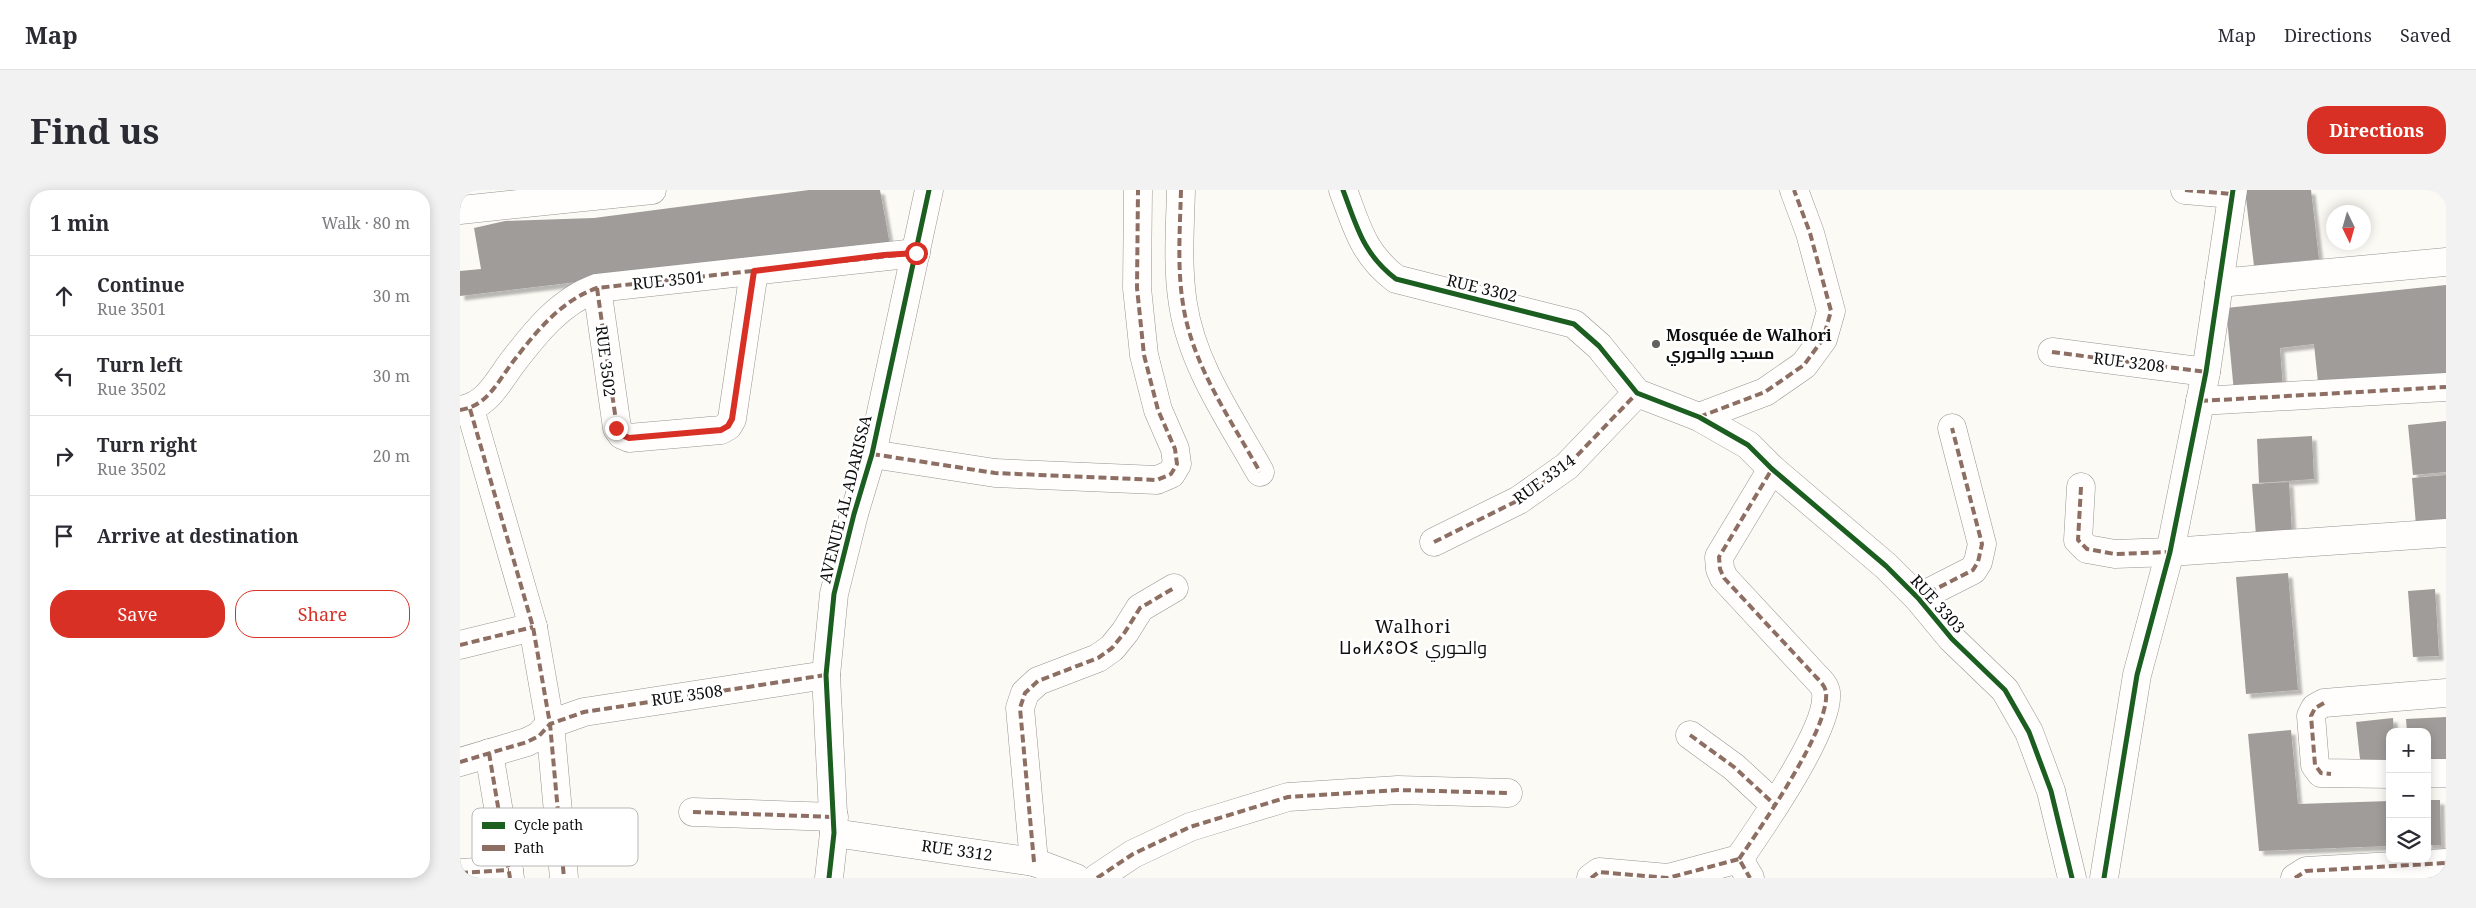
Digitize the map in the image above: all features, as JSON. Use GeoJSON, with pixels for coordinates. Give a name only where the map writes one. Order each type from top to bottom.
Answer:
{"type":"FeatureCollection","features":[{"type":"Feature","properties":{"kind":"street"},"geometry":{"type":"LineString","coordinates":[[460,210],[652,190]]}},
{"type":"Feature","properties":{"kind":"street","name":"AVENUE AL ADARISSA"},"geometry":{"type":"LineString","coordinates":[[829,878],[834,825],[826,675],[834,594],[854,514],[872,454],[929,190]]}},
{"type":"Feature","properties":{"kind":"street"},"geometry":{"type":"LineString","coordinates":[[872,454],[995,472],[1156,480],[1172,474],[1177,464],[1175,449],[1158,410],[1144,355],[1137,288],[1138,190]]}},
{"type":"Feature","properties":{"kind":"street"},"geometry":{"type":"LineString","coordinates":[[1180,190],[1180,262],[1183,305],[1194,344],[1209,382],[1260,472]]}},
{"type":"Feature","properties":{"kind":"street","name":"RUE 3302"},"geometry":{"type":"LineString","coordinates":[[1343,190],[1364,245],[1378,266],[1396,279],[1574,324],[1599,346],[1637,393]]}},
{"type":"Feature","properties":{"kind":"street"},"geometry":{"type":"LineString","coordinates":[[1699,417],[1765,392],[1804,365],[1823,339],[1831,311],[1810,233],[1794,190]]}},
{"type":"Feature","properties":{"kind":"street"},"geometry":{"type":"LineString","coordinates":[[2104,878],[2136,676],[2170,552],[2206,372],[2233,192],[2185,190]]}},
{"type":"Feature","properties":{"kind":"street","name":"RUE 3501"},"geometry":{"type":"LineString","coordinates":[[465,410],[478,405],[500,383],[511,365],[542,326],[569,302],[597,288],[884,255],[916,253]]}},
{"type":"Feature","properties":{"kind":"street"},"geometry":{"type":"LineString","coordinates":[[2219,283],[2446,262]]}},
{"type":"Feature","properties":{"kind":"street","name":"RUE 3502"},"geometry":{"type":"LineString","coordinates":[[597,288],[612,408],[616,428],[622,435],[629,438],[721,430],[728,426],[732,419],[754,271]]}},
{"type":"Feature","properties":{"kind":"street","name":"RUE 3208"},"geometry":{"type":"LineString","coordinates":[[2052,352],[2206,372]]}},
{"type":"Feature","properties":{"kind":"street"},"geometry":{"type":"LineString","coordinates":[[2200,401],[2446,387]]}},
{"type":"Feature","properties":{"kind":"street","name":"RUE 3303"},"geometry":{"type":"LineString","coordinates":[[1637,393],[1699,417],[1748,445],[1772,469],[1886,566],[1918,598],[1952,639],[2005,690],[2029,732],[2051,791],[2072,878]]}},
{"type":"Feature","properties":{"kind":"street","name":"RUE 3314"},"geometry":{"type":"LineString","coordinates":[[1434,542],[1519,500],[1567,466],[1637,393]]}},
{"type":"Feature","properties":{"kind":"street"},"geometry":{"type":"LineString","coordinates":[[465,410],[533,627],[550,724],[558,808]]}},
{"type":"Feature","properties":{"kind":"street"},"geometry":{"type":"LineString","coordinates":[[1918,598],[1972,570],[1978,562],[1982,544],[1952,428]]}},
{"type":"Feature","properties":{"kind":"street"},"geometry":{"type":"LineString","coordinates":[[1591,878],[1599,872],[1668,878],[1744,868],[1775,805],[1814,735],[1826,707],[1826,691],[1783,639],[1724,578],[1720,569],[1719,557],[1772,469]]}},
{"type":"Feature","properties":{"kind":"street"},"geometry":{"type":"LineString","coordinates":[[2081,487],[2077,529],[2078,540],[2087,549],[2116,554],[2446,533]]}},
{"type":"Feature","properties":{"kind":"street"},"geometry":{"type":"LineString","coordinates":[[1034,862],[1020,708],[1025,693],[1038,681],[1098,658],[1112,648],[1140,608],[1174,588]]}},
{"type":"Feature","properties":{"kind":"street"},"geometry":{"type":"LineString","coordinates":[[460,645],[533,627]]}},
{"type":"Feature","properties":{"kind":"street","name":"RUE 3508"},"geometry":{"type":"LineString","coordinates":[[550,724],[584,712],[617,706],[826,675]]}},
{"type":"Feature","properties":{"kind":"street"},"geometry":{"type":"LineString","coordinates":[[2386,774],[2321,773],[2315,765],[2311,716],[2315,708],[2324,703],[2446,693]]}},
{"type":"Feature","properties":{"kind":"street"},"geometry":{"type":"LineString","coordinates":[[460,762],[527,742],[539,736],[550,724]]}},
{"type":"Feature","properties":{"kind":"street"},"geometry":{"type":"LineString","coordinates":[[1690,735],[1734,767],[1775,805]]}},
{"type":"Feature","properties":{"kind":"street"},"geometry":{"type":"LineString","coordinates":[[489,753],[499,808]]}},
{"type":"Feature","properties":{"kind":"street"},"geometry":{"type":"LineString","coordinates":[[2431,774],[2446,773]]}},
{"type":"Feature","properties":{"kind":"street"},"geometry":{"type":"LineString","coordinates":[[1097,878],[1133,854],[1190,827],[1288,797],[1398,790],[1508,792]]}},
{"type":"Feature","properties":{"kind":"street","name":"RUE 3312"},"geometry":{"type":"LineString","coordinates":[[693,812],[834,825],[1034,862],[1076,878]]}},
{"type":"Feature","properties":{"kind":"street"},"geometry":{"type":"LineString","coordinates":[[2295,878],[2306,870],[2446,863]]}},
{"type":"Feature","properties":{"kind":"street"},"geometry":{"type":"LineString","coordinates":[[460,873],[510,874]]}},
{"type":"Feature","properties":{"kind":"building"},"geometry":{"type":"Polygon","coordinates":[[[809,190],[880,190],[890,245],[460,296],[460,271],[481,269],[474,228],[505,221],[594,218],[809,190]]]}},
{"type":"Feature","properties":{"kind":"building"},"geometry":{"type":"Polygon","coordinates":[[[2245,190],[2311,190],[2319,259],[2254,266],[2245,190]]]}},
{"type":"Feature","properties":{"kind":"building"},"geometry":{"type":"Polygon","coordinates":[[[2446,285],[2446,379],[2319,392],[2314,344],[2280,348],[2283,388],[2234,392],[2226,308],[2446,285]]]}},
{"type":"Feature","properties":{"kind":"building"},"geometry":{"type":"Polygon","coordinates":[[[2446,421],[2446,472],[2413,475],[2408,425],[2446,421]]]}},
{"type":"Feature","properties":{"kind":"building"},"geometry":{"type":"Polygon","coordinates":[[[2312,436],[2314,479],[2259,483],[2257,439],[2312,436]]]}},
{"type":"Feature","properties":{"kind":"building"},"geometry":{"type":"Polygon","coordinates":[[[2446,475],[2446,522],[2416,525],[2412,478],[2446,475]]]}},
{"type":"Feature","properties":{"kind":"building"},"geometry":{"type":"Polygon","coordinates":[[[2289,482],[2292,532],[2256,535],[2252,484],[2289,482]]]}},
{"type":"Feature","properties":{"kind":"building"},"geometry":{"type":"Polygon","coordinates":[[[2288,573],[2298,690],[2246,694],[2236,577],[2288,573]]]}},
{"type":"Feature","properties":{"kind":"building"},"geometry":{"type":"Polygon","coordinates":[[[2435,589],[2439,656],[2413,657],[2408,591],[2435,589]]]}},
{"type":"Feature","properties":{"kind":"building"},"geometry":{"type":"Polygon","coordinates":[[[2446,717],[2446,762],[2431,763],[2431,728],[2407,728],[2406,719],[2446,717]]]}},
{"type":"Feature","properties":{"kind":"building"},"geometry":{"type":"Polygon","coordinates":[[[2393,718],[2394,728],[2386,728],[2386,765],[2361,768],[2356,722],[2393,718]]]}},
{"type":"Feature","properties":{"kind":"building"},"geometry":{"type":"Polygon","coordinates":[[[2291,730],[2298,804],[2386,801],[2386,846],[2259,851],[2248,734],[2291,730]]]}},
{"type":"Feature","properties":{"kind":"building"},"geometry":{"type":"Polygon","coordinates":[[[2431,800],[2440,800],[2441,845],[2431,845],[2431,800]]]}},
{"type":"Feature","properties":{"kind":"marked path"},"geometry":{"type":"LineString","coordinates":[[872,454],[995,473],[1157,480],[1171,474],[1177,464],[1175,449],[1158,410],[1144,355],[1137,288],[1138,190]]}},
{"type":"Feature","properties":{"kind":"marked path"},"geometry":{"type":"LineString","coordinates":[[1181,190],[1180,276],[1188,327],[1195,349],[1214,391],[1260,472]]}},
{"type":"Feature","properties":{"kind":"marked path"},"geometry":{"type":"LineString","coordinates":[[1699,417],[1765,392],[1804,365],[1823,339],[1831,311],[1810,233],[1794,190]]}},
{"type":"Feature","properties":{"kind":"marked path"},"geometry":{"type":"LineString","coordinates":[[2185,190],[2232,194]]}},
{"type":"Feature","properties":{"kind":"marked path"},"geometry":{"type":"LineString","coordinates":[[460,410],[477,404],[491,393],[530,340],[549,319],[571,301],[597,288],[916,253]]}},
{"type":"Feature","properties":{"kind":"marked path"},"geometry":{"type":"LineString","coordinates":[[597,288],[617,428],[622,435],[629,438],[721,430],[728,426],[732,419],[754,271]]}},
{"type":"Feature","properties":{"kind":"marked path"},"geometry":{"type":"LineString","coordinates":[[2052,352],[2206,372]]}},
{"type":"Feature","properties":{"kind":"marked path"},"geometry":{"type":"LineString","coordinates":[[2200,401],[2446,387]]}},
{"type":"Feature","properties":{"kind":"marked path"},"geometry":{"type":"LineString","coordinates":[[1434,542],[1519,500],[1567,466],[1637,393]]}},
{"type":"Feature","properties":{"kind":"marked path"},"geometry":{"type":"LineString","coordinates":[[470,409],[533,627],[550,724],[558,808]]}},
{"type":"Feature","properties":{"kind":"marked path"},"geometry":{"type":"LineString","coordinates":[[1918,598],[1973,570],[1978,562],[1982,544],[1952,428]]}},
{"type":"Feature","properties":{"kind":"marked path"},"geometry":{"type":"LineString","coordinates":[[1739,859],[1777,802],[1806,752],[1824,709],[1826,693],[1821,682],[1724,578],[1720,569],[1719,557],[1772,469]]}},
{"type":"Feature","properties":{"kind":"marked path"},"geometry":{"type":"LineString","coordinates":[[2081,487],[2078,540],[2087,549],[2115,554],[2170,552]]}},
{"type":"Feature","properties":{"kind":"marked path"},"geometry":{"type":"LineString","coordinates":[[1034,862],[1020,708],[1025,693],[1038,681],[1098,658],[1112,648],[1140,608],[1174,588]]}},
{"type":"Feature","properties":{"kind":"marked path"},"geometry":{"type":"LineString","coordinates":[[460,645],[533,627]]}},
{"type":"Feature","properties":{"kind":"marked path"},"geometry":{"type":"LineString","coordinates":[[460,762],[527,742],[539,736],[550,724],[584,712],[826,675]]}},
{"type":"Feature","properties":{"kind":"marked path"},"geometry":{"type":"LineString","coordinates":[[2324,703],[2315,708],[2311,716],[2315,765],[2321,773],[2331,774]]}},
{"type":"Feature","properties":{"kind":"marked path"},"geometry":{"type":"LineString","coordinates":[[1690,735],[1734,767],[1775,805]]}},
{"type":"Feature","properties":{"kind":"marked path"},"geometry":{"type":"LineString","coordinates":[[489,753],[498,808]]}},
{"type":"Feature","properties":{"kind":"marked path"},"geometry":{"type":"LineString","coordinates":[[1097,878],[1133,854],[1190,827],[1288,797],[1398,790],[1508,793]]}},
{"type":"Feature","properties":{"kind":"marked path"},"geometry":{"type":"LineString","coordinates":[[693,812],[834,817]]}},
{"type":"Feature","properties":{"kind":"marked path"},"geometry":{"type":"LineString","coordinates":[[1591,878],[1599,872],[1668,878],[1739,859],[1750,878]]}},
{"type":"Feature","properties":{"kind":"marked path"},"geometry":{"type":"LineString","coordinates":[[2295,878],[2306,871],[2446,863]]}},
{"type":"Feature","properties":{"kind":"marked path"},"geometry":{"type":"LineString","coordinates":[[508,866],[510,878]]}},
{"type":"Feature","properties":{"kind":"marked path"},"geometry":{"type":"LineString","coordinates":[[563,866],[564,878]]}},
{"type":"Feature","properties":{"kind":"marked path"},"geometry":{"type":"LineString","coordinates":[[460,873],[509,870]]}},
{"type":"Feature","properties":{"kind":"cycle path"},"geometry":{"type":"LineString","coordinates":[[829,878],[834,833],[826,675],[834,594],[854,514],[872,454],[929,190]]}},
{"type":"Feature","properties":{"kind":"cycle path"},"geometry":{"type":"LineString","coordinates":[[1343,190],[1357,228],[1368,250],[1385,270],[1396,279],[1574,324],[1599,346],[1637,393],[1699,417],[1748,445],[1772,469],[1886,566],[1918,598],[1952,639],[2005,690],[2029,732],[2051,791],[2072,878]]}},
{"type":"Feature","properties":{"kind":"cycle path"},"geometry":{"type":"LineString","coordinates":[[2104,878],[2137,675],[2170,552],[2206,372],[2233,190]]}},
{"type":"Feature","properties":{"kind":"place","name":"Mosquée de Walhori مسجد والحوري"},"geometry":{"type":"Point","coordinates":[1656,344]}},
{"type":"Feature","properties":{"kind":"district","name":"Walhori ⵡⴰⵍⵃⵓⵔⵉ والحوري"},"geometry":{"type":"Point","coordinates":[1413,636]}},
{"type":"Feature","properties":{"kind":"route"},"geometry":{"type":"LineString","coordinates":[[616,428],[622,435],[629,438],[721,430],[728,426],[732,419],[754,271],[884,255],[916,253]]}}]}
